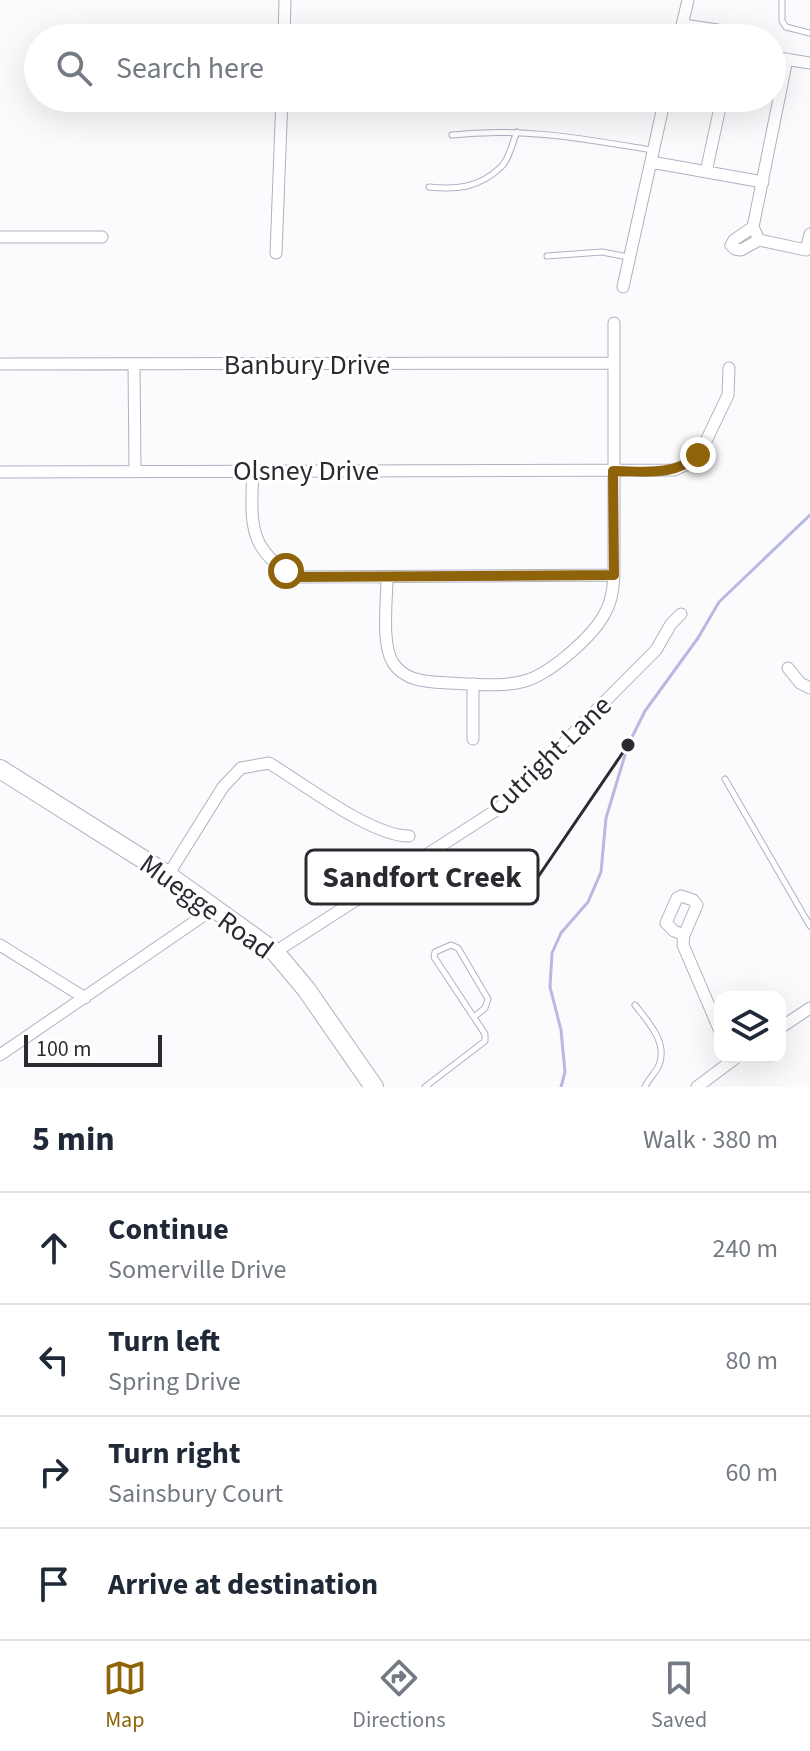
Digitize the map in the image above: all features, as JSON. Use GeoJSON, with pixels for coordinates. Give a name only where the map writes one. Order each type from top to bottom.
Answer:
{"type":"FeatureCollection","features":[{"type":"Feature","properties":{"kind":"main road","name":"Muegge Road"},"geometry":{"type":"LineString","coordinates":[[0,769],[168,875],[275,952],[306,989],[374,1087]]}},
{"type":"Feature","properties":{"kind":"street"},"geometry":{"type":"LineString","coordinates":[[284,24],[285,0]]}},
{"type":"Feature","properties":{"kind":"street"},"geometry":{"type":"LineString","coordinates":[[683,22],[688,0]]}},
{"type":"Feature","properties":{"kind":"street"},"geometry":{"type":"LineString","coordinates":[[786,64],[787,59],[810,63]]}},
{"type":"Feature","properties":{"kind":"street"},"geometry":{"type":"LineString","coordinates":[[276,253],[281,112]]}},
{"type":"Feature","properties":{"kind":"street"},"geometry":{"type":"LineString","coordinates":[[623,287],[662,112]]}},
{"type":"Feature","properties":{"kind":"street"},"geometry":{"type":"LineString","coordinates":[[706,172],[719,112]]}},
{"type":"Feature","properties":{"kind":"street"},"geometry":{"type":"LineString","coordinates":[[759,240],[753,227],[777,112]]}},
{"type":"Feature","properties":{"kind":"street"},"geometry":{"type":"LineString","coordinates":[[652,156],[706,172],[763,182]]}},
{"type":"Feature","properties":{"kind":"street"},"geometry":{"type":"LineString","coordinates":[[753,227],[731,245],[741,250],[759,240],[806,250],[810,234]]}},
{"type":"Feature","properties":{"kind":"street"},"geometry":{"type":"LineString","coordinates":[[0,237],[102,237]]}},
{"type":"Feature","properties":{"kind":"street"},"geometry":{"type":"LineString","coordinates":[[387,578],[387,645],[391,660],[399,670],[423,682],[473,684],[528,680],[571,653],[605,614],[612,595],[614,323]]}},
{"type":"Feature","properties":{"kind":"street","name":"Banbury Drive"},"geometry":{"type":"LineString","coordinates":[[0,364],[614,363]]}},
{"type":"Feature","properties":{"kind":"street"},"geometry":{"type":"LineString","coordinates":[[134,364],[135,469]]}},
{"type":"Feature","properties":{"kind":"street","name":"Olsney Drive"},"geometry":{"type":"LineString","coordinates":[[0,472],[135,469],[659,472],[688,464],[705,443],[728,395],[729,368]]}},
{"type":"Feature","properties":{"kind":"street"},"geometry":{"type":"LineString","coordinates":[[253,470],[251,522],[260,546],[277,565],[297,577],[614,575]]}},
{"type":"Feature","properties":{"kind":"street","name":"Cutright Lane"},"geometry":{"type":"LineString","coordinates":[[275,952],[498,809],[656,650],[671,624],[681,614]]}},
{"type":"Feature","properties":{"kind":"street"},"geometry":{"type":"LineString","coordinates":[[788,668],[800,683],[810,688]]}},
{"type":"Feature","properties":{"kind":"street"},"geometry":{"type":"LineString","coordinates":[[473,684],[473,739]]}},
{"type":"Feature","properties":{"kind":"street"},"geometry":{"type":"LineString","coordinates":[[168,875],[223,787],[241,768],[269,763],[373,827],[395,836],[409,836]]}},
{"type":"Feature","properties":{"kind":"street"},"geometry":{"type":"LineString","coordinates":[[0,1055],[216,907]]}},
{"type":"Feature","properties":{"kind":"street"},"geometry":{"type":"LineString","coordinates":[[684,935],[683,945],[714,1017]]}},
{"type":"Feature","properties":{"kind":"street"},"geometry":{"type":"LineString","coordinates":[[0,945],[85,998]]}},
{"type":"Feature","properties":{"kind":"street"},"geometry":{"type":"LineString","coordinates":[[786,1024],[810,1008]]}},
{"type":"Feature","properties":{"kind":"street"},"geometry":{"type":"LineString","coordinates":[[697,1087],[729,1063]]}},
{"type":"Feature","properties":{"kind":"lane"},"geometry":{"type":"LineString","coordinates":[[782,0],[784,24]]}},
{"type":"Feature","properties":{"kind":"lane"},"geometry":{"type":"LineString","coordinates":[[683,22],[697,24]]}},
{"type":"Feature","properties":{"kind":"lane"},"geometry":{"type":"LineString","coordinates":[[786,27],[810,33]]}},
{"type":"Feature","properties":{"kind":"lane"},"geometry":{"type":"LineString","coordinates":[[452,135],[490,131],[560,135],[652,156]]}},
{"type":"Feature","properties":{"kind":"lane"},"geometry":{"type":"LineString","coordinates":[[429,187],[458,190],[486,178],[502,167],[517,132]]}},
{"type":"Feature","properties":{"kind":"lane"},"geometry":{"type":"LineString","coordinates":[[547,256],[602,252],[629,257]]}},
{"type":"Feature","properties":{"kind":"lane"},"geometry":{"type":"LineString","coordinates":[[725,779],[810,926]]}},
{"type":"Feature","properties":{"kind":"lane"},"geometry":{"type":"LineString","coordinates":[[425,1087],[483,1045],[485,1034],[434,957],[435,952],[442,948],[451,945],[458,948],[488,999],[485,1008],[474,1017]]}},
{"type":"Feature","properties":{"kind":"lane"},"geometry":{"type":"LineString","coordinates":[[635,1005],[657,1036],[663,1051],[645,1087]]}},
{"type":"Feature","properties":{"kind":"waterway"},"geometry":{"type":"LineString","coordinates":[[561,1087],[565,1072],[561,1030],[550,987],[552,953],[561,933],[588,902],[601,872],[606,818],[628,745],[645,711],[698,638],[719,602],[810,515]]}},
{"type":"Feature","properties":{"kind":"place","name":"Sandfort Creek"},"geometry":{"type":"Point","coordinates":[628,745]}},
{"type":"Feature","properties":{"kind":"route"},"geometry":{"type":"LineString","coordinates":[[286,571],[297,577],[614,575],[613,471],[674,470],[698,455]]}}]}
